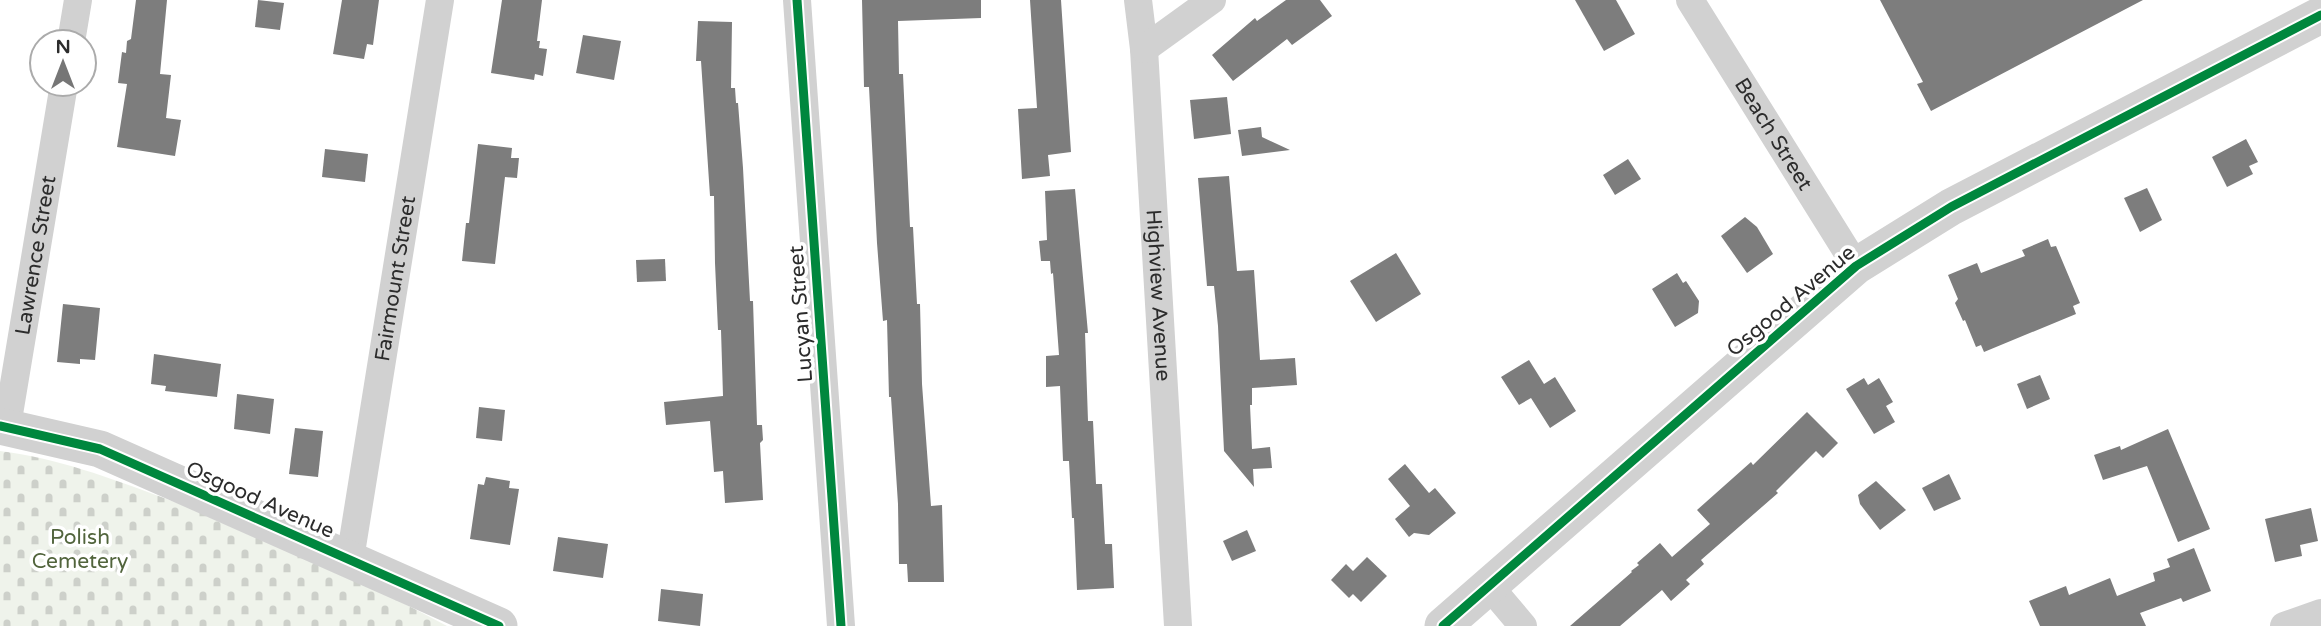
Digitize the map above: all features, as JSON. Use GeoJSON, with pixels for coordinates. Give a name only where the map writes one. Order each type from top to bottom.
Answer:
{"type":"FeatureCollection","features":[{"type":"Feature","properties":{"kind":"street"},"geometry":{"type":"LineString","coordinates":[[73,28],[78,0]]}},
{"type":"Feature","properties":{"kind":"street","name":"Fairmount Street"},"geometry":{"type":"LineString","coordinates":[[350,559],[440,0]]}},
{"type":"Feature","properties":{"kind":"street","name":"Lucyan Street"},"geometry":{"type":"LineString","coordinates":[[797,0],[841,626]]}},
{"type":"Feature","properties":{"kind":"street","name":"Highview Avenue"},"geometry":{"type":"LineString","coordinates":[[1138,0],[1144,49],[1178,626]]}},
{"type":"Feature","properties":{"kind":"street"},"geometry":{"type":"LineString","coordinates":[[1144,49],[1212,0]]}},
{"type":"Feature","properties":{"kind":"street","name":"Beach Street"},"geometry":{"type":"LineString","coordinates":[[1690,0],[1856,266]]}},
{"type":"Feature","properties":{"kind":"street","name":"Osgood Avenue"},"geometry":{"type":"LineString","coordinates":[[1443,626],[1856,266],[1951,207],[2321,15]]}},
{"type":"Feature","properties":{"kind":"street","name":"Lawrence Street"},"geometry":{"type":"LineString","coordinates":[[4,426],[62,98]]}},
{"type":"Feature","properties":{"kind":"street","name":"Osgood Avenue"},"geometry":{"type":"LineString","coordinates":[[4,426],[100,449],[499,626]]}},
{"type":"Feature","properties":{"kind":"street"},"geometry":{"type":"LineString","coordinates":[[1489,587],[1523,626]]}},
{"type":"Feature","properties":{"kind":"street"},"geometry":{"type":"LineString","coordinates":[[2284,626],[2321,613]]}},
{"type":"Feature","properties":{"kind":"green space","name":"Polish Cemetery"},"geometry":{"type":"Polygon","coordinates":[[[0,451],[42,458],[124,483],[236,526],[378,590],[447,626],[0,626],[0,451]]]}},
{"type":"Feature","properties":{"kind":"building"},"geometry":{"type":"Polygon","coordinates":[[[136,0],[167,0],[160,74],[171,75],[166,118],[181,120],[175,156],[117,147],[127,84],[118,83],[122,52],[126,53],[127,41],[131,39],[136,0]]]}},
{"type":"Feature","properties":{"kind":"building"},"geometry":{"type":"Polygon","coordinates":[[[258,0],[284,3],[280,30],[255,27],[258,0]]]}},
{"type":"Feature","properties":{"kind":"building"},"geometry":{"type":"Polygon","coordinates":[[[342,0],[379,0],[373,45],[367,44],[364,59],[333,54],[342,0]]]}},
{"type":"Feature","properties":{"kind":"building"},"geometry":{"type":"Polygon","coordinates":[[[502,0],[542,0],[537,41],[540,41],[539,48],[547,49],[543,76],[535,74],[534,80],[491,73],[502,0]]]}},
{"type":"Feature","properties":{"kind":"building"},"geometry":{"type":"Polygon","coordinates":[[[862,0],[981,0],[981,18],[898,21],[910,227],[913,227],[917,304],[920,304],[922,384],[931,506],[942,505],[944,582],[908,582],[907,564],[899,564],[887,320],[883,321],[869,87],[864,87],[862,0]]]}},
{"type":"Feature","properties":{"kind":"building"},"geometry":{"type":"Polygon","coordinates":[[[1030,0],[1061,0],[1071,152],[1048,155],[1050,176],[1022,179],[1018,109],[1037,108],[1030,0]]]}},
{"type":"Feature","properties":{"kind":"building"},"geometry":{"type":"Polygon","coordinates":[[[1286,0],[1320,0],[1332,16],[1292,45],[1287,39],[1233,81],[1212,55],[1255,18],[1257,21],[1286,0]]]}},
{"type":"Feature","properties":{"kind":"building"},"geometry":{"type":"Polygon","coordinates":[[[1575,0],[1616,0],[1635,34],[1604,51],[1575,0]]]}},
{"type":"Feature","properties":{"kind":"building"},"geometry":{"type":"Polygon","coordinates":[[[1880,0],[2143,0],[1931,111],[1917,84],[1923,82],[1880,0]]]}},
{"type":"Feature","properties":{"kind":"building"},"geometry":{"type":"Polygon","coordinates":[[[698,21],[732,22],[731,88],[735,88],[738,103],[750,301],[753,301],[757,425],[762,425],[763,440],[760,443],[763,500],[725,503],[723,471],[714,472],[710,421],[666,425],[664,402],[723,396],[714,196],[710,196],[701,61],[696,61],[698,21]]]}},
{"type":"Feature","properties":{"kind":"building"},"geometry":{"type":"Polygon","coordinates":[[[583,35],[621,41],[614,80],[576,73],[583,35]]]}},
{"type":"Feature","properties":{"kind":"building"},"geometry":{"type":"Polygon","coordinates":[[[1227,97],[1231,134],[1194,139],[1190,100],[1227,97]]]}},
{"type":"Feature","properties":{"kind":"building"},"geometry":{"type":"Polygon","coordinates":[[[1261,127],[1262,137],[1290,150],[1242,156],[1238,130],[1261,127]]]}},
{"type":"Feature","properties":{"kind":"building"},"geometry":{"type":"Polygon","coordinates":[[[2246,139],[2258,162],[2249,166],[2253,174],[2227,187],[2212,157],[2246,139]]]}},
{"type":"Feature","properties":{"kind":"building"},"geometry":{"type":"Polygon","coordinates":[[[478,144],[512,148],[511,158],[519,158],[517,178],[505,177],[495,264],[462,261],[478,144]]]}},
{"type":"Feature","properties":{"kind":"building"},"geometry":{"type":"Polygon","coordinates":[[[325,149],[368,154],[365,182],[322,177],[325,149]]]}},
{"type":"Feature","properties":{"kind":"building"},"geometry":{"type":"Polygon","coordinates":[[[1628,159],[1641,179],[1615,195],[1603,175],[1628,159]]]}},
{"type":"Feature","properties":{"kind":"building"},"geometry":{"type":"Polygon","coordinates":[[[1229,176],[1237,271],[1254,270],[1260,360],[1295,358],[1297,385],[1252,388],[1252,449],[1270,447],[1272,468],[1253,469],[1254,487],[1224,451],[1218,326],[1214,286],[1207,286],[1198,178],[1229,176]]]}},
{"type":"Feature","properties":{"kind":"building"},"geometry":{"type":"Polygon","coordinates":[[[2147,188],[2162,220],[2140,232],[2124,198],[2147,188]]]}},
{"type":"Feature","properties":{"kind":"building"},"geometry":{"type":"Polygon","coordinates":[[[1075,189],[1088,333],[1085,333],[1088,421],[1093,421],[1096,484],[1102,484],[1105,544],[1112,544],[1114,588],[1077,590],[1069,461],[1063,461],[1060,386],[1046,387],[1046,356],[1059,355],[1053,273],[1051,274],[1050,261],[1041,261],[1039,241],[1047,240],[1045,191],[1075,189]]]}},
{"type":"Feature","properties":{"kind":"building"},"geometry":{"type":"Polygon","coordinates":[[[1745,217],[1757,227],[1773,254],[1747,273],[1721,236],[1745,217]]]}},
{"type":"Feature","properties":{"kind":"building"},"geometry":{"type":"Polygon","coordinates":[[[2048,239],[2051,247],[2056,246],[2080,303],[2073,306],[2076,314],[1984,352],[1981,345],[1976,347],[1965,320],[1963,321],[1948,275],[1977,263],[1981,273],[2025,256],[2022,250],[2048,239]]]}},
{"type":"Feature","properties":{"kind":"building"},"geometry":{"type":"Polygon","coordinates":[[[1396,253],[1421,294],[1376,322],[1350,281],[1396,253]]]}},
{"type":"Feature","properties":{"kind":"building"},"geometry":{"type":"Polygon","coordinates":[[[665,259],[666,281],[637,282],[636,260],[665,259]]]}},
{"type":"Feature","properties":{"kind":"building"},"geometry":{"type":"Polygon","coordinates":[[[1677,273],[1683,283],[1686,281],[1699,301],[1698,313],[1675,327],[1652,289],[1677,273]]]}},
{"type":"Feature","properties":{"kind":"building"},"geometry":{"type":"Polygon","coordinates":[[[63,304],[100,308],[95,360],[80,359],[80,364],[57,362],[63,304]]]}},
{"type":"Feature","properties":{"kind":"building"},"geometry":{"type":"Polygon","coordinates":[[[154,354],[221,364],[217,397],[165,391],[166,386],[151,384],[154,354]]]}},
{"type":"Feature","properties":{"kind":"building"},"geometry":{"type":"Polygon","coordinates":[[[1529,360],[1544,384],[1555,377],[1576,411],[1550,428],[1531,398],[1519,405],[1501,377],[1529,360]]]}},
{"type":"Feature","properties":{"kind":"building"},"geometry":{"type":"Polygon","coordinates":[[[2040,375],[2050,399],[2027,409],[2017,384],[2040,375]]]}},
{"type":"Feature","properties":{"kind":"building"},"geometry":{"type":"Polygon","coordinates":[[[1864,378],[1868,385],[1879,378],[1893,402],[1886,406],[1895,422],[1874,434],[1846,389],[1864,378]]]}},
{"type":"Feature","properties":{"kind":"building"},"geometry":{"type":"Polygon","coordinates":[[[237,394],[274,399],[270,434],[234,429],[237,394]]]}},
{"type":"Feature","properties":{"kind":"building"},"geometry":{"type":"Polygon","coordinates":[[[479,407],[505,410],[502,441],[476,438],[479,407]]]}},
{"type":"Feature","properties":{"kind":"building"},"geometry":{"type":"Polygon","coordinates":[[[1807,412],[1838,443],[1823,458],[1816,451],[1776,491],[1778,493],[1701,560],[1704,564],[1686,580],[1690,584],[1671,601],[1662,590],[1620,626],[1570,626],[1632,572],[1639,565],[1637,563],[1660,543],[1672,557],[1710,524],[1697,510],[1751,462],[1753,465],[1807,412]]]}},
{"type":"Feature","properties":{"kind":"building"},"geometry":{"type":"Polygon","coordinates":[[[295,428],[323,431],[318,477],[289,474],[295,428]]]}},
{"type":"Feature","properties":{"kind":"building"},"geometry":{"type":"Polygon","coordinates":[[[2168,429],[2210,529],[2178,542],[2147,466],[2103,480],[2094,455],[2120,446],[2121,450],[2168,429]]]}},
{"type":"Feature","properties":{"kind":"building"},"geometry":{"type":"Polygon","coordinates":[[[1405,464],[1429,493],[1435,488],[1456,513],[1429,535],[1414,533],[1409,537],[1395,519],[1410,506],[1388,479],[1405,464]]]}},
{"type":"Feature","properties":{"kind":"building"},"geometry":{"type":"Polygon","coordinates":[[[1949,474],[1961,499],[1934,511],[1922,488],[1949,474]]]}},
{"type":"Feature","properties":{"kind":"building"},"geometry":{"type":"Polygon","coordinates":[[[486,477],[510,481],[509,488],[519,489],[510,545],[470,539],[478,484],[484,485],[486,477]]]}},
{"type":"Feature","properties":{"kind":"building"},"geometry":{"type":"Polygon","coordinates":[[[1876,481],[1906,510],[1880,530],[1860,504],[1858,495],[1876,481]]]}},
{"type":"Feature","properties":{"kind":"building"},"geometry":{"type":"Polygon","coordinates":[[[2311,508],[2318,541],[2300,545],[2302,556],[2275,562],[2265,519],[2311,508]]]}},
{"type":"Feature","properties":{"kind":"building"},"geometry":{"type":"Polygon","coordinates":[[[1247,530],[1256,551],[1232,561],[1223,541],[1247,530]]]}},
{"type":"Feature","properties":{"kind":"building"},"geometry":{"type":"Polygon","coordinates":[[[558,537],[608,544],[603,578],[553,571],[558,537]]]}},
{"type":"Feature","properties":{"kind":"building"},"geometry":{"type":"Polygon","coordinates":[[[2194,548],[2211,591],[2183,602],[2181,598],[2140,613],[2146,626],[2040,626],[2029,601],[2066,586],[2069,595],[2110,578],[2117,596],[2155,581],[2153,573],[2170,567],[2167,559],[2194,548]]]}},
{"type":"Feature","properties":{"kind":"building"},"geometry":{"type":"Polygon","coordinates":[[[1367,557],[1387,576],[1361,602],[1353,594],[1349,598],[1331,580],[1346,564],[1353,571],[1367,557]]]}},
{"type":"Feature","properties":{"kind":"building"},"geometry":{"type":"Polygon","coordinates":[[[661,589],[703,594],[700,626],[658,621],[661,589]]]}},
{"type":"Feature","properties":{"kind":"cycle path"},"geometry":{"type":"LineString","coordinates":[[797,0],[841,626]]}},
{"type":"Feature","properties":{"kind":"cycle path"},"geometry":{"type":"LineString","coordinates":[[1443,626],[1856,266],[1951,207],[2321,15]]}},
{"type":"Feature","properties":{"kind":"cycle path"},"geometry":{"type":"LineString","coordinates":[[0,426],[100,449],[499,626]]}}]}
